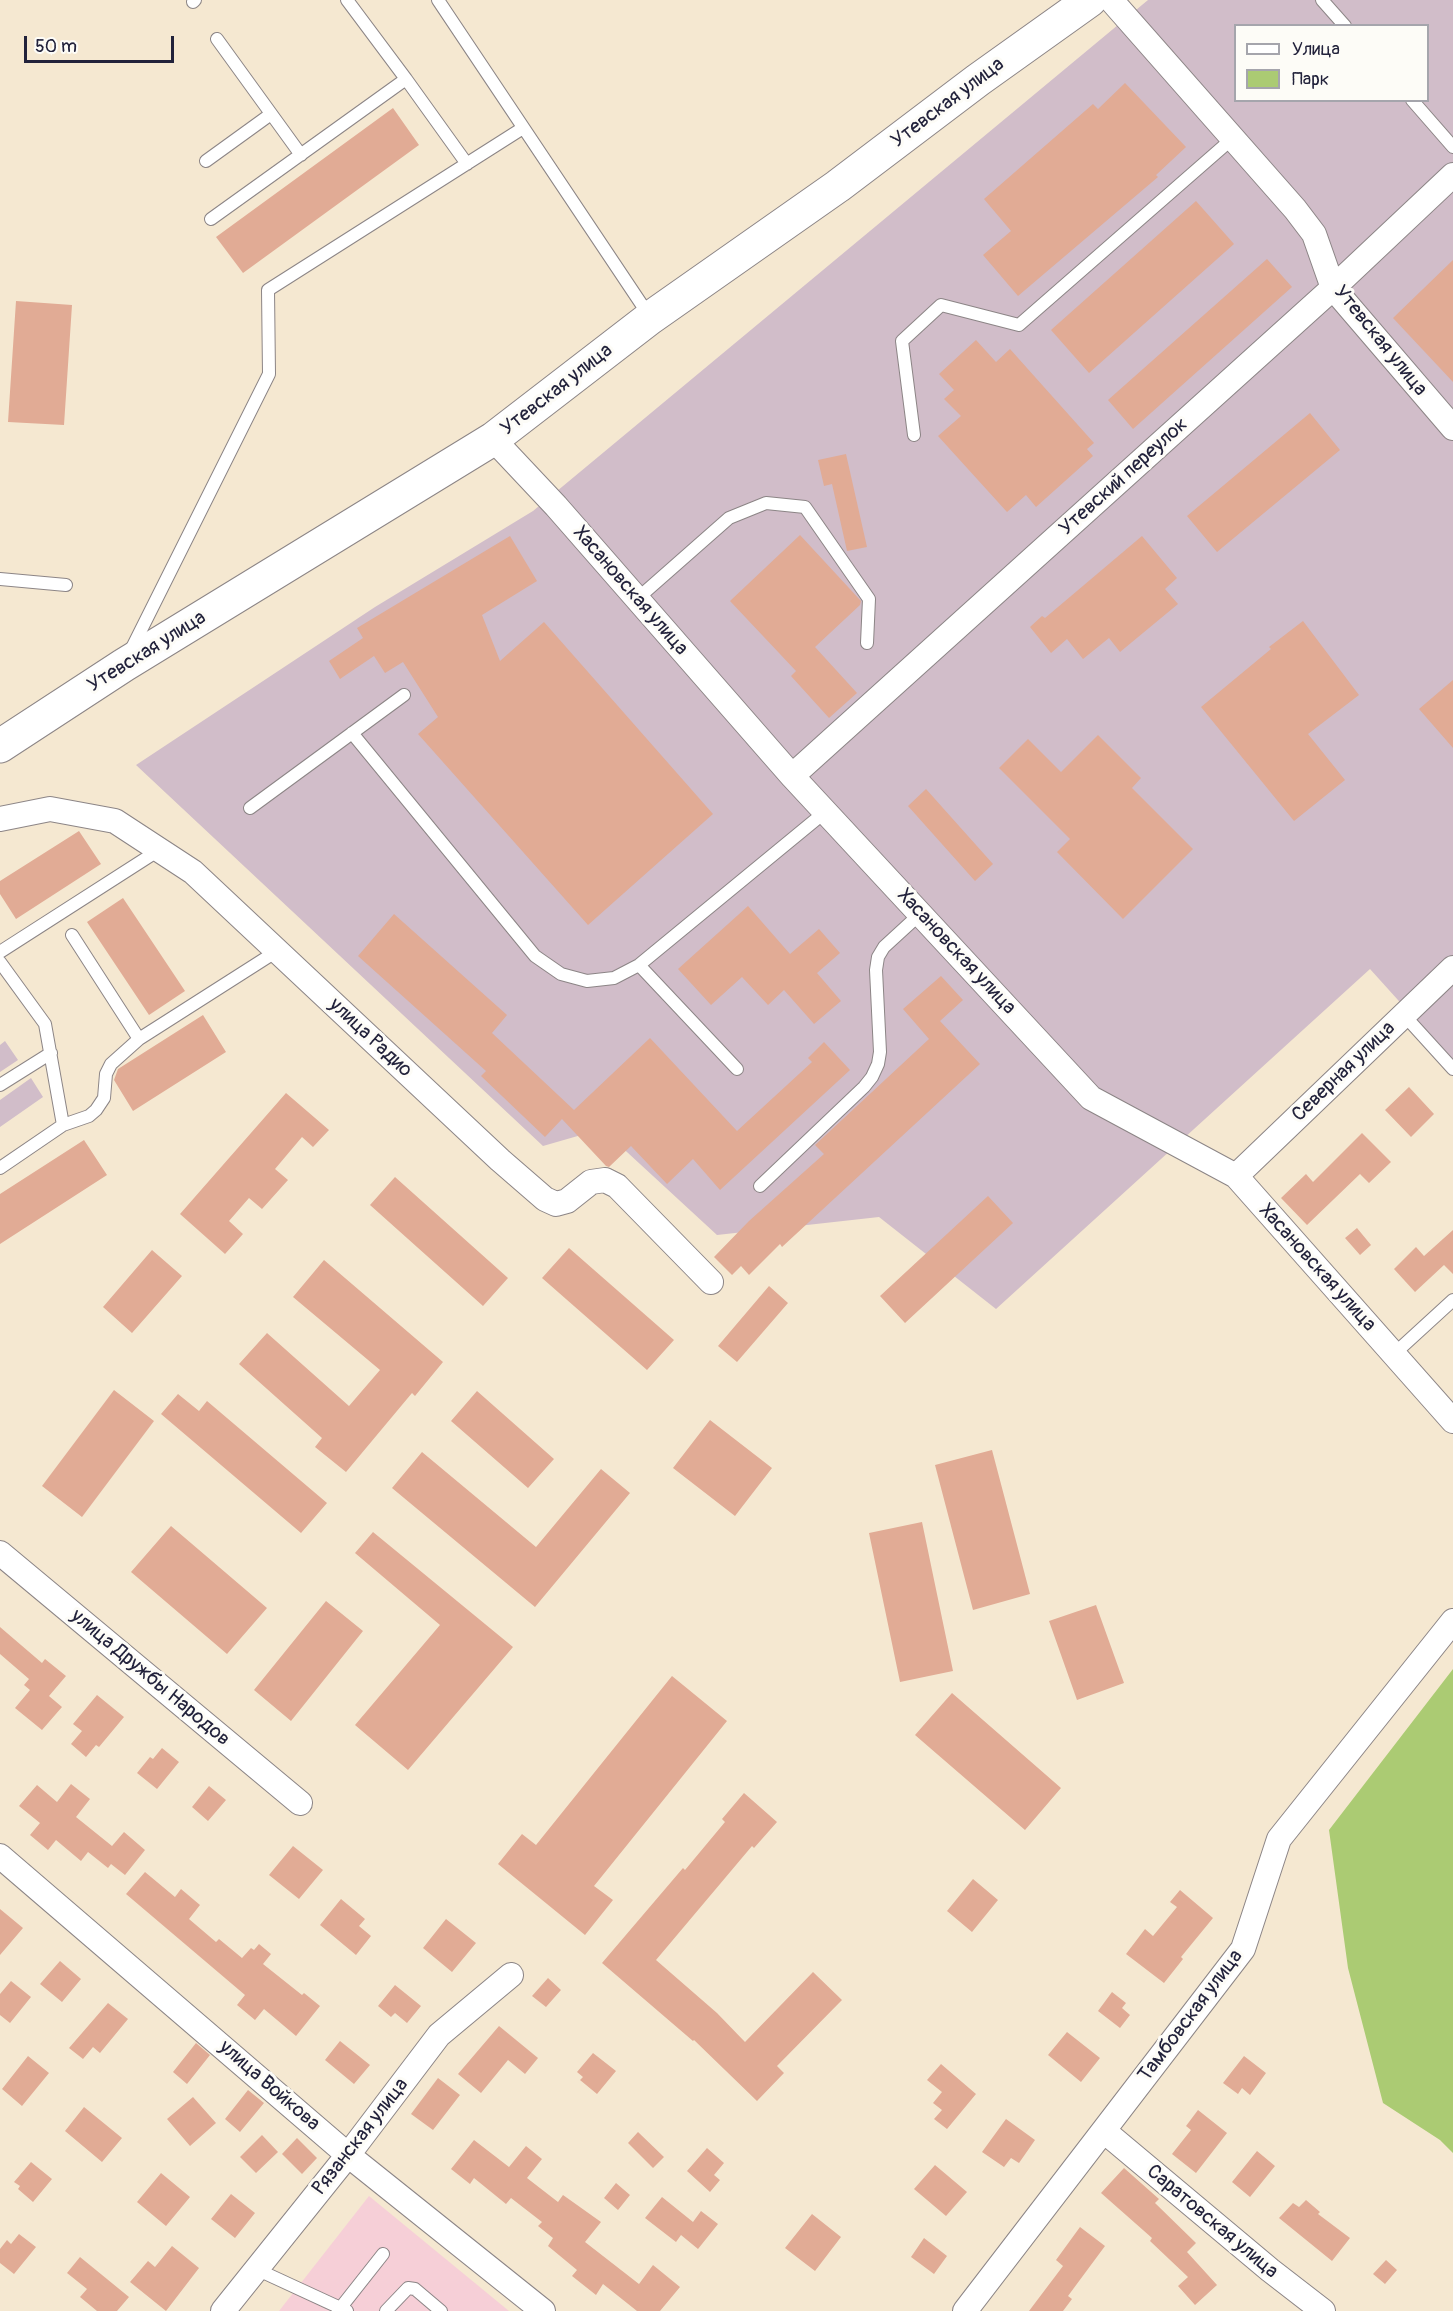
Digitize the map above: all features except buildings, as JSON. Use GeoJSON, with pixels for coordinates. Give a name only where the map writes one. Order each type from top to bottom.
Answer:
{"type":"FeatureCollection","features":[{"type":"Feature","properties":{"kind":"main road","name":"Утевская улица"},"geometry":{"type":"LineString","coordinates":[[0,746],[124,665],[493,440],[650,318],[838,186],[978,80],[1090,0]]}},
{"type":"Feature","properties":{"kind":"street","name":"Утевская улица"},"geometry":{"type":"LineString","coordinates":[[1111,0],[1295,209],[1314,234],[1333,288],[1453,428]]}},
{"type":"Feature","properties":{"kind":"street","name":"Утевский переулок"},"geometry":{"type":"LineString","coordinates":[[792,776],[1450,184]]}},
{"type":"Feature","properties":{"kind":"street","name":"Хасановская улица"},"geometry":{"type":"LineString","coordinates":[[493,440],[556,506],[792,776],[1091,1098],[1236,1176],[1453,1421]]}},
{"type":"Feature","properties":{"kind":"street","name":"улица Радио"},"geometry":{"type":"LineString","coordinates":[[0,819],[50,809],[61,811],[116,822],[159,850],[193,873],[545,1199],[556,1204],[567,1201],[591,1182],[605,1180],[617,1186],[711,1282]]}},
{"type":"Feature","properties":{"kind":"street","name":"Северная улица"},"geometry":{"type":"LineString","coordinates":[[1236,1176],[1453,968]]}},
{"type":"Feature","properties":{"kind":"street","name":"улица Дружбы Народов"},"geometry":{"type":"LineString","coordinates":[[0,1553],[300,1803]]}},
{"type":"Feature","properties":{"kind":"street","name":"Тамбовская улица"},"geometry":{"type":"LineString","coordinates":[[965,2311],[1243,1949],[1279,1839],[1453,1621]]}},
{"type":"Feature","properties":{"kind":"street","name":"улица Войкова"},"geometry":{"type":"LineString","coordinates":[[0,1856],[348,2154],[543,2311]]}},
{"type":"Feature","properties":{"kind":"street","name":"Рязанская улица"},"geometry":{"type":"LineString","coordinates":[[223,2311],[439,2035],[511,1975]]}},
{"type":"Feature","properties":{"kind":"street","name":"Саратовская улица"},"geometry":{"type":"LineString","coordinates":[[1104,2131],[1270,2270],[1323,2311]]}},
{"type":"Feature","properties":{"kind":"lane"},"geometry":{"type":"LineString","coordinates":[[347,0],[467,164]]}},
{"type":"Feature","properties":{"kind":"lane"},"geometry":{"type":"LineString","coordinates":[[438,0],[650,318]]}},
{"type":"Feature","properties":{"kind":"lane"},"geometry":{"type":"LineString","coordinates":[[1322,0],[1343,24]]}},
{"type":"Feature","properties":{"kind":"lane"},"geometry":{"type":"LineString","coordinates":[[217,39],[300,155]]}},
{"type":"Feature","properties":{"kind":"lane"},"geometry":{"type":"LineString","coordinates":[[211,219],[406,79]]}},
{"type":"Feature","properties":{"kind":"lane"},"geometry":{"type":"LineString","coordinates":[[1414,102],[1453,147]]}},
{"type":"Feature","properties":{"kind":"lane"},"geometry":{"type":"LineString","coordinates":[[206,161],[271,114]]}},
{"type":"Feature","properties":{"kind":"lane"},"geometry":{"type":"LineString","coordinates":[[124,665],[268,374],[268,290],[523,128]]}},
{"type":"Feature","properties":{"kind":"lane"},"geometry":{"type":"LineString","coordinates":[[914,435],[902,341],[941,305],[1019,325],[1233,138]]}},
{"type":"Feature","properties":{"kind":"lane"},"geometry":{"type":"LineString","coordinates":[[637,599],[729,518],[766,503],[805,507],[869,599],[867,643]]}},
{"type":"Feature","properties":{"kind":"lane"},"geometry":{"type":"LineString","coordinates":[[0,579],[66,585]]}},
{"type":"Feature","properties":{"kind":"lane"},"geometry":{"type":"LineString","coordinates":[[250,808],[404,695]]}},
{"type":"Feature","properties":{"kind":"lane"},"geometry":{"type":"LineString","coordinates":[[352,733],[535,956],[561,974],[587,981],[614,978],[639,965],[825,812]]}},
{"type":"Feature","properties":{"kind":"lane"},"geometry":{"type":"LineString","coordinates":[[0,952],[159,850]]}},
{"type":"Feature","properties":{"kind":"lane"},"geometry":{"type":"LineString","coordinates":[[760,1186],[872,1077],[880,1052],[876,970],[878,957],[884,947],[920,914]]}},
{"type":"Feature","properties":{"kind":"lane"},"geometry":{"type":"LineString","coordinates":[[72,935],[139,1039]]}},
{"type":"Feature","properties":{"kind":"lane"},"geometry":{"type":"LineString","coordinates":[[0,1168],[63,1125],[89,1116],[96,1110],[104,1098],[106,1074],[111,1064],[139,1039],[277,951]]}},
{"type":"Feature","properties":{"kind":"lane"},"geometry":{"type":"LineString","coordinates":[[0,962],[45,1024],[63,1125]]}},
{"type":"Feature","properties":{"kind":"lane"},"geometry":{"type":"LineString","coordinates":[[639,965],[737,1069]]}},
{"type":"Feature","properties":{"kind":"lane"},"geometry":{"type":"LineString","coordinates":[[1404,1015],[1453,1069]]}},
{"type":"Feature","properties":{"kind":"lane"},"geometry":{"type":"LineString","coordinates":[[0,1085],[51,1053]]}},
{"type":"Feature","properties":{"kind":"lane"},"geometry":{"type":"LineString","coordinates":[[1394,1354],[1453,1300]]}},
{"type":"Feature","properties":{"kind":"lane"},"geometry":{"type":"LineString","coordinates":[[256,2269],[342,2310],[383,2254]]}},
{"type":"Feature","properties":{"kind":"lane"},"geometry":{"type":"LineString","coordinates":[[386,2311],[408,2288],[415,2289],[441,2311]]}},
{"type":"Feature","properties":{"kind":"shaded area"},"geometry":{"type":"Polygon","coordinates":[[[1148,0],[1453,0],[1453,1061],[1370,969],[996,1309],[879,1217],[717,1235],[602,1129],[543,1146],[136,765],[375,607],[533,511],[1148,0]]]}},
{"type":"Feature","properties":{"kind":"shaded area"},"geometry":{"type":"Polygon","coordinates":[[[5,1041],[18,1060],[0,1072],[0,1045],[5,1041]]]}},
{"type":"Feature","properties":{"kind":"shaded area"},"geometry":{"type":"Polygon","coordinates":[[[31,1078],[43,1097],[0,1127],[0,1100],[31,1078]]]}},
{"type":"Feature","properties":{"kind":"shaded area"},"geometry":{"type":"Polygon","coordinates":[[[369,2196],[509,2311],[279,2311],[369,2196]]]}},
{"type":"Feature","properties":{"kind":"green space"},"geometry":{"type":"Polygon","coordinates":[[[1453,1669],[1453,2153],[1440,2140],[1383,2103],[1348,1968],[1329,1830],[1453,1669]]]}}]}
